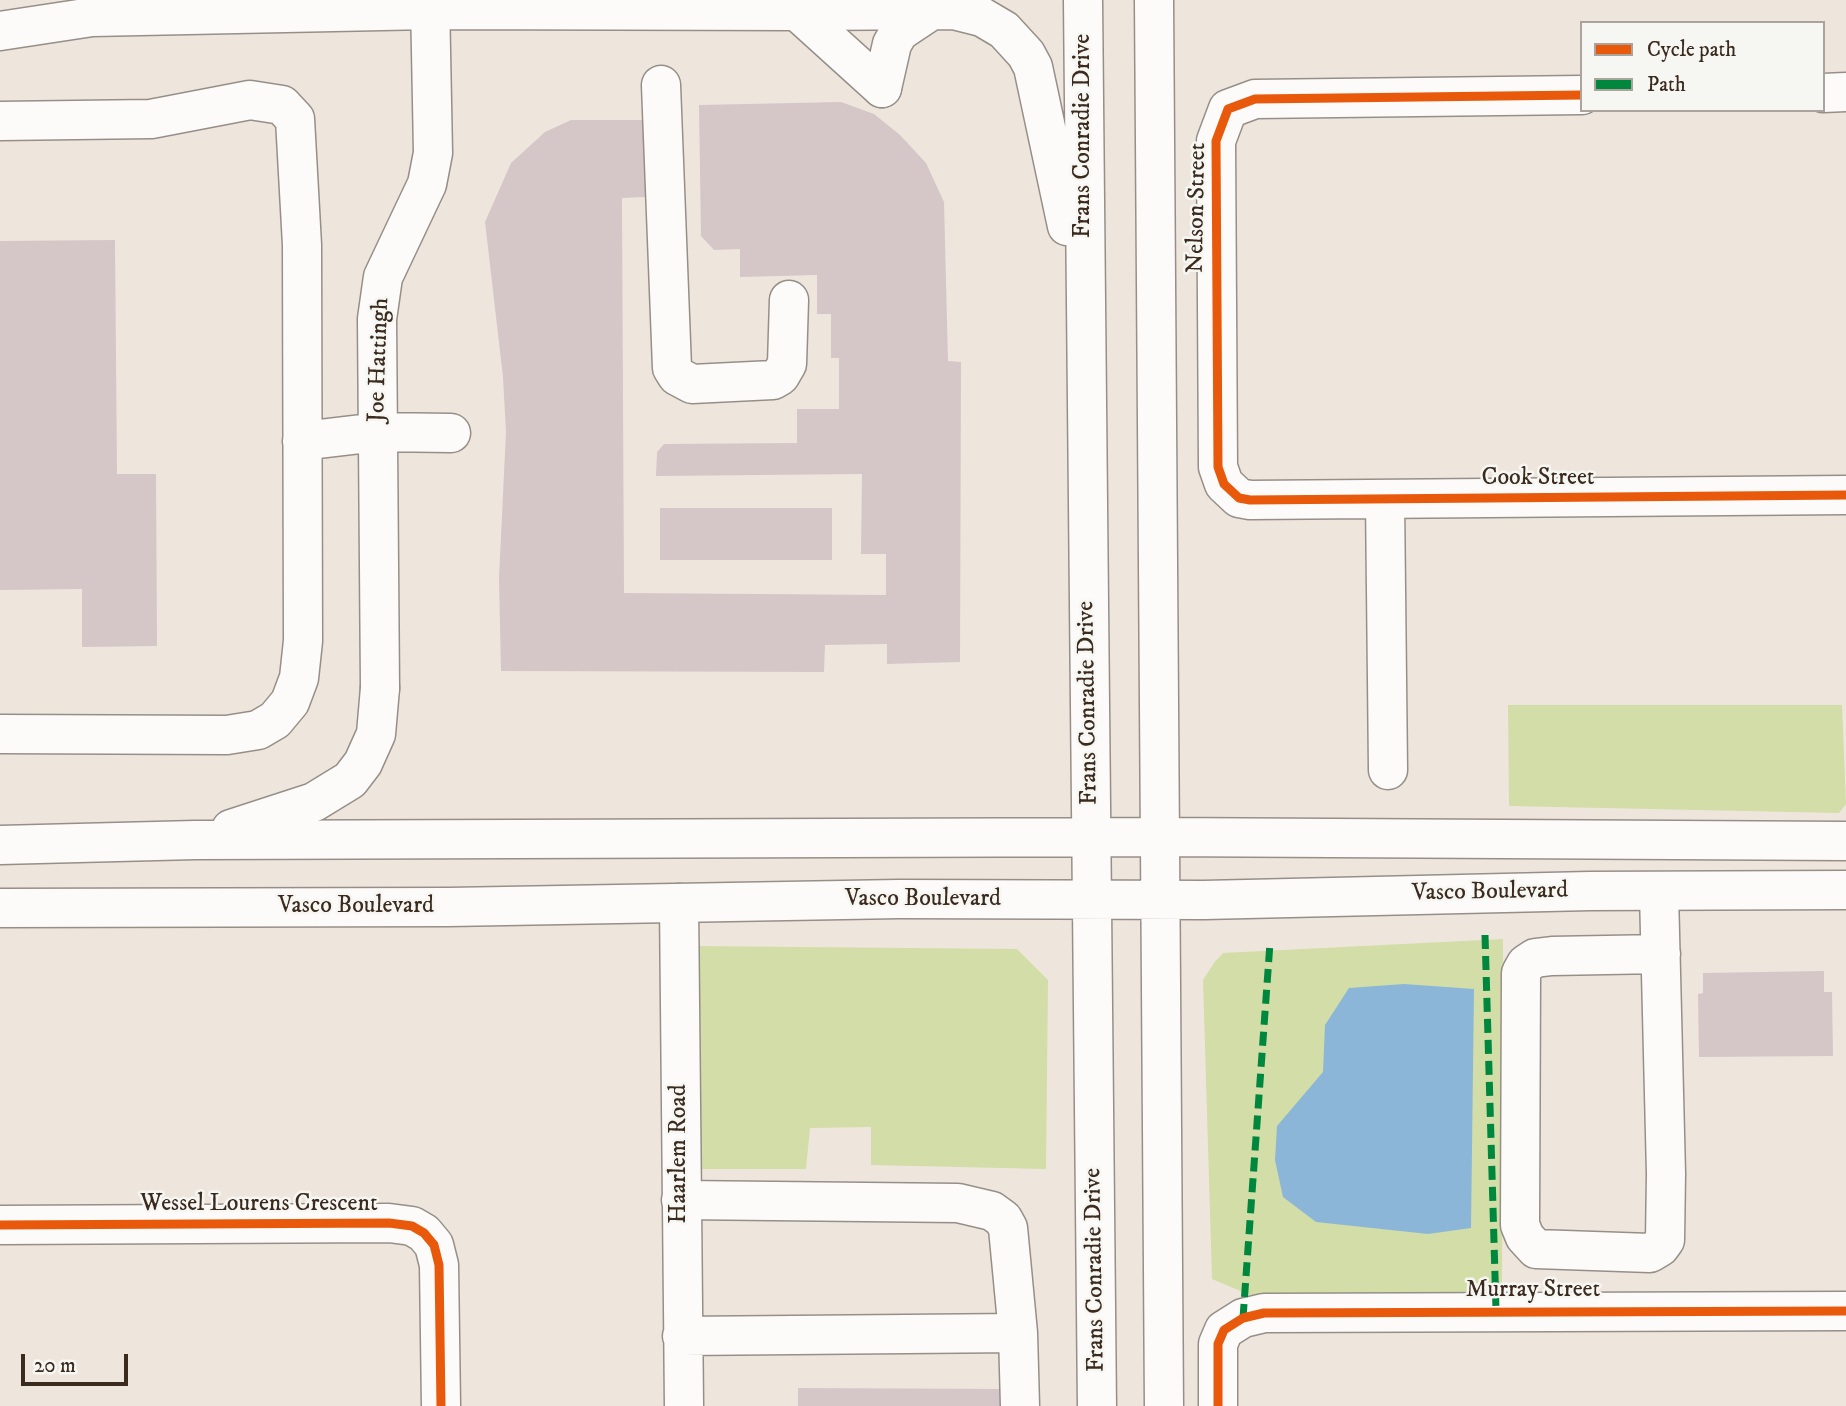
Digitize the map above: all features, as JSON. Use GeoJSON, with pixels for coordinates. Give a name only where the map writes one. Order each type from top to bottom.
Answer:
{"type":"FeatureCollection","features":[{"type":"Feature","properties":{"kind":"main road","name":"Frans Conradie Drive"},"geometry":{"type":"LineString","coordinates":[[1083,0],[1097,1406]]}},
{"type":"Feature","properties":{"kind":"main road"},"geometry":{"type":"LineString","coordinates":[[1154,0],[1164,1406]]}},
{"type":"Feature","properties":{"kind":"main road"},"geometry":{"type":"LineString","coordinates":[[0,4],[77,13],[430,5],[681,5],[797,11],[954,10],[982,17],[1015,40],[1033,67],[1085,314]]}},
{"type":"Feature","properties":{"kind":"main road","name":"Joe Hattingh"},"geometry":{"type":"LineString","coordinates":[[195,840],[314,802],[343,787],[357,772],[372,745],[379,722],[377,319],[383,277],[427,184],[433,153],[430,5]]}},
{"type":"Feature","properties":{"kind":"main road"},"geometry":{"type":"LineString","coordinates":[[797,11],[881,88],[892,44],[899,32],[932,10]]}},
{"type":"Feature","properties":{"kind":"main road"},"geometry":{"type":"LineString","coordinates":[[0,31],[77,13]]}},
{"type":"Feature","properties":{"kind":"main road"},"geometry":{"type":"LineString","coordinates":[[661,85],[672,368],[677,376],[692,384],[773,380],[780,376],[787,364],[789,300]]}},
{"type":"Feature","properties":{"kind":"main road"},"geometry":{"type":"LineString","coordinates":[[1825,93],[1846,92]]}},
{"type":"Feature","properties":{"kind":"main road","name":"Nelson Street"},"geometry":{"type":"LineString","coordinates":[[1232,493],[1221,477],[1218,440],[1216,141],[1228,109],[1255,99],[1580,95]]}},
{"type":"Feature","properties":{"kind":"main road"},"geometry":{"type":"LineString","coordinates":[[0,121],[151,119],[250,100],[271,100],[290,112],[295,119],[302,245],[303,640],[299,678],[290,702],[275,720],[258,730],[227,735],[0,734]]}},
{"type":"Feature","properties":{"kind":"main road"},"geometry":{"type":"LineString","coordinates":[[302,441],[378,432],[452,433]]}},
{"type":"Feature","properties":{"kind":"main road","name":"Cook Street"},"geometry":{"type":"LineString","coordinates":[[1232,493],[1250,500],[1846,495]]}},
{"type":"Feature","properties":{"kind":"main road"},"geometry":{"type":"LineString","coordinates":[[1385,499],[1388,770]]}},
{"type":"Feature","properties":{"kind":"main road"},"geometry":{"type":"LineString","coordinates":[[0,845],[195,840],[1160,837],[1846,841]]}},
{"type":"Feature","properties":{"kind":"main road","name":"Vasco Boulevard"},"geometry":{"type":"LineString","coordinates":[[0,908],[1159,900],[1590,891],[1659,893],[1846,890]]}},
{"type":"Feature","properties":{"kind":"main road"},"geometry":{"type":"LineString","coordinates":[[1659,893],[1661,954],[1665,1240],[1660,1248],[1650,1253],[1536,1249],[1525,1237],[1520,1213],[1521,973],[1526,964],[1535,958],[1661,954]]}},
{"type":"Feature","properties":{"kind":"main road","name":"Haarlem Road"},"geometry":{"type":"LineString","coordinates":[[679,903],[684,1406]]}},
{"type":"Feature","properties":{"kind":"main road"},"geometry":{"type":"LineString","coordinates":[[681,1200],[958,1203],[992,1212],[1003,1219],[1008,1228],[1018,1333],[1020,1406]]}},
{"type":"Feature","properties":{"kind":"main road","name":"Wessel Lourens Crescent"},"geometry":{"type":"LineString","coordinates":[[0,1225],[389,1223],[412,1226],[424,1233],[434,1245],[439,1265],[441,1406]]}},
{"type":"Feature","properties":{"kind":"main road","name":"Murray Street"},"geometry":{"type":"LineString","coordinates":[[1218,1406],[1218,1344],[1224,1330],[1243,1318],[1264,1313],[1846,1311]]}},
{"type":"Feature","properties":{"kind":"main road"},"geometry":{"type":"LineString","coordinates":[[682,1336],[1018,1333]]}},
{"type":"Feature","properties":{"kind":"green space"},"geometry":{"type":"Polygon","coordinates":[[[1508,705],[1842,705],[1846,804],[1839,813],[1509,806],[1508,705]]]}},
{"type":"Feature","properties":{"kind":"green space"},"geometry":{"type":"Polygon","coordinates":[[[1503,939],[1502,1294],[1257,1298],[1212,1279],[1203,980],[1214,963],[1223,953],[1503,939]]]}},
{"type":"Feature","properties":{"kind":"green space"},"geometry":{"type":"Polygon","coordinates":[[[692,946],[1017,949],[1048,980],[1046,1169],[871,1165],[871,1127],[810,1128],[806,1169],[687,1169],[692,946]]]}},
{"type":"Feature","properties":{"kind":"water"},"geometry":{"type":"Polygon","coordinates":[[[1404,984],[1474,989],[1471,1228],[1428,1234],[1316,1222],[1283,1197],[1275,1160],[1277,1126],[1323,1072],[1325,1025],[1349,988],[1404,984]]]}},
{"type":"Feature","properties":{"kind":"building"},"geometry":{"type":"Polygon","coordinates":[[[841,102],[874,114],[900,135],[926,163],[944,202],[948,361],[961,362],[960,662],[887,664],[887,644],[825,645],[824,672],[501,671],[499,578],[506,432],[503,377],[485,222],[511,163],[545,132],[571,120],[645,120],[645,197],[622,198],[624,593],[886,595],[886,554],[861,554],[862,474],[656,476],[657,452],[664,444],[797,443],[797,409],[839,409],[839,358],[831,358],[831,314],[817,314],[817,275],[740,277],[740,249],[714,250],[701,236],[699,105],[841,102]]]}},
{"type":"Feature","properties":{"kind":"building"},"geometry":{"type":"Polygon","coordinates":[[[115,240],[117,474],[156,474],[157,646],[82,647],[82,589],[0,590],[0,241],[115,240]]]}},
{"type":"Feature","properties":{"kind":"building"},"geometry":{"type":"Polygon","coordinates":[[[660,508],[832,508],[832,560],[660,560],[660,508]]]}},
{"type":"Feature","properties":{"kind":"building"},"geometry":{"type":"Polygon","coordinates":[[[1824,971],[1824,992],[1832,992],[1833,1056],[1699,1057],[1698,994],[1703,993],[1703,973],[1824,971]]]}},
{"type":"Feature","properties":{"kind":"building"},"geometry":{"type":"Polygon","coordinates":[[[798,1388],[1008,1389],[1008,1406],[798,1406],[798,1388]]]}},
{"type":"Feature","properties":{"kind":"marked path"},"geometry":{"type":"LineString","coordinates":[[1485,935],[1496,1310]]}},
{"type":"Feature","properties":{"kind":"marked path"},"geometry":{"type":"LineString","coordinates":[[1243,1318],[1270,943]]}},
{"type":"Feature","properties":{"kind":"cycle path"},"geometry":{"type":"LineString","coordinates":[[1580,95],[1255,99],[1228,109],[1216,141],[1218,467],[1224,484],[1239,498],[1250,500],[1846,495]]}},
{"type":"Feature","properties":{"kind":"cycle path"},"geometry":{"type":"LineString","coordinates":[[0,1225],[389,1223],[412,1226],[424,1233],[434,1245],[439,1265],[441,1406]]}},
{"type":"Feature","properties":{"kind":"cycle path"},"geometry":{"type":"LineString","coordinates":[[1218,1406],[1218,1344],[1224,1330],[1243,1318],[1264,1313],[1846,1311]]}}]}
